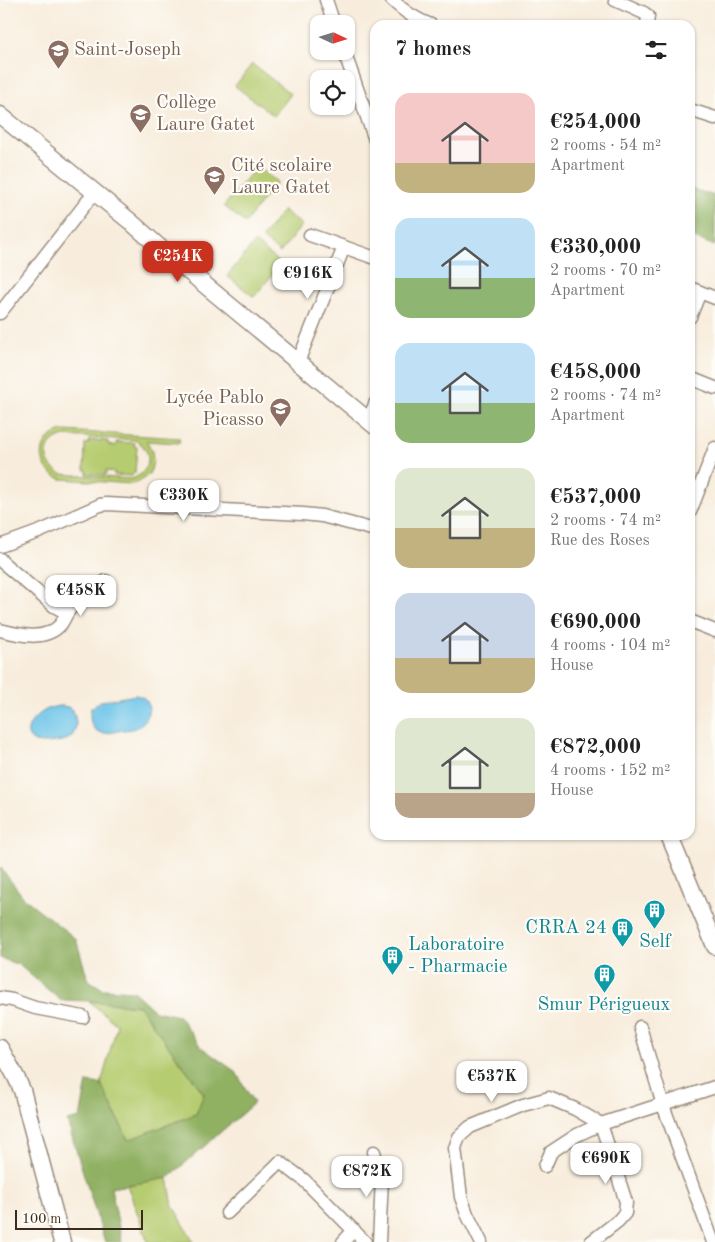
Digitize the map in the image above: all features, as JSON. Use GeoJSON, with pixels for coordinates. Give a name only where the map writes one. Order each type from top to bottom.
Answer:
{"type":"FeatureCollection","features":[{"type":"Feature","properties":{"kind":"main road"},"geometry":{"type":"LineString","coordinates":[[0,115],[370,421]]}},
{"type":"Feature","properties":{"kind":"main road"},"geometry":{"type":"LineString","coordinates":[[671,840],[715,946]]}},
{"type":"Feature","properties":{"kind":"main road"},"geometry":{"type":"LineString","coordinates":[[0,1048],[22,1090],[62,1242]]}},
{"type":"Feature","properties":{"kind":"street"},"geometry":{"type":"LineString","coordinates":[[326,0],[331,15]]}},
{"type":"Feature","properties":{"kind":"street"},"geometry":{"type":"LineString","coordinates":[[392,0],[405,12],[419,20]]}},
{"type":"Feature","properties":{"kind":"street"},"geometry":{"type":"LineString","coordinates":[[615,0],[644,13],[648,16],[648,20]]}},
{"type":"Feature","properties":{"kind":"street"},"geometry":{"type":"LineString","coordinates":[[347,60],[370,126]]}},
{"type":"Feature","properties":{"kind":"street"},"geometry":{"type":"LineString","coordinates":[[695,112],[715,118]]}},
{"type":"Feature","properties":{"kind":"street"},"geometry":{"type":"LineString","coordinates":[[0,313],[94,193]]}},
{"type":"Feature","properties":{"kind":"street"},"geometry":{"type":"LineString","coordinates":[[310,235],[370,256]]}},
{"type":"Feature","properties":{"kind":"street"},"geometry":{"type":"LineString","coordinates":[[298,362],[344,247]]}},
{"type":"Feature","properties":{"kind":"street"},"geometry":{"type":"LineString","coordinates":[[695,290],[715,298]]}},
{"type":"Feature","properties":{"kind":"street"},"geometry":{"type":"LineString","coordinates":[[695,380],[715,388]]}},
{"type":"Feature","properties":{"kind":"street"},"geometry":{"type":"LineString","coordinates":[[695,499],[715,448]]}},
{"type":"Feature","properties":{"kind":"street"},"geometry":{"type":"LineString","coordinates":[[0,546],[106,504],[303,514],[322,516],[370,529]]}},
{"type":"Feature","properties":{"kind":"street"},"geometry":{"type":"LineString","coordinates":[[0,559],[54,606],[67,613]]}},
{"type":"Feature","properties":{"kind":"street"},"geometry":{"type":"LineString","coordinates":[[0,630],[31,636],[49,633],[61,623],[81,594],[106,581]]}},
{"type":"Feature","properties":{"kind":"street"},"geometry":{"type":"LineString","coordinates":[[695,624],[715,631]]}},
{"type":"Feature","properties":{"kind":"street"},"geometry":{"type":"LineString","coordinates":[[0,998],[35,1008],[83,1017]]}},
{"type":"Feature","properties":{"kind":"street"},"geometry":{"type":"LineString","coordinates":[[640,1027],[663,1105],[710,1215],[713,1242]]}},
{"type":"Feature","properties":{"kind":"street"},"geometry":{"type":"LineString","coordinates":[[545,1166],[552,1152],[577,1135],[601,1124],[715,1088]]}},
{"type":"Feature","properties":{"kind":"street"},"geometry":{"type":"LineString","coordinates":[[481,1242],[461,1197],[455,1148],[460,1137],[470,1127],[523,1105],[549,1098],[601,1124],[626,1202],[625,1213],[618,1221],[591,1242]]}},
{"type":"Feature","properties":{"kind":"street"},"geometry":{"type":"LineString","coordinates":[[374,1152],[382,1179],[379,1242]]}},
{"type":"Feature","properties":{"kind":"street"},"geometry":{"type":"LineString","coordinates":[[227,1213],[280,1162],[304,1180],[365,1242]]}},
{"type":"Feature","properties":{"kind":"street"},"geometry":{"type":"LineString","coordinates":[[343,1242],[354,1230]]}},
{"type":"Feature","properties":{"kind":"green space"},"geometry":{"type":"Polygon","coordinates":[[[252,64],[291,94],[274,116],[235,86],[252,64]]]}},
{"type":"Feature","properties":{"kind":"green space"},"geometry":{"type":"Polygon","coordinates":[[[257,166],[277,182],[245,223],[224,206],[257,166]]]}},
{"type":"Feature","properties":{"kind":"green space"},"geometry":{"type":"Polygon","coordinates":[[[695,190],[715,196],[715,246],[695,238],[695,190]]]}},
{"type":"Feature","properties":{"kind":"green space"},"geometry":{"type":"Polygon","coordinates":[[[283,210],[302,225],[280,253],[262,238],[283,210]]]}},
{"type":"Feature","properties":{"kind":"green space"},"geometry":{"type":"Polygon","coordinates":[[[255,242],[281,264],[254,297],[227,276],[255,242]]]}},
{"type":"Feature","properties":{"kind":"green space"},"geometry":{"type":"Polygon","coordinates":[[[64,431],[180,438],[179,443],[146,441],[152,451],[153,461],[151,470],[140,481],[132,484],[61,479],[53,475],[43,461],[42,454],[48,439],[64,431]],[[65,436],[57,439],[48,448],[47,459],[54,470],[61,474],[131,479],[143,472],[147,467],[148,461],[145,449],[135,440],[65,436]]]}},
{"type":"Feature","properties":{"kind":"green space"},"geometry":{"type":"Polygon","coordinates":[[[89,440],[108,441],[108,445],[116,446],[116,442],[135,443],[134,446],[137,447],[135,473],[132,476],[114,475],[114,472],[106,471],[106,475],[87,474],[87,470],[84,470],[85,444],[89,444],[89,440]]]}},
{"type":"Feature","properties":{"kind":"green space"},"geometry":{"type":"Polygon","coordinates":[[[0,867],[24,898],[76,939],[88,980],[103,989],[133,991],[155,1011],[179,1016],[201,1047],[236,1072],[254,1103],[168,1178],[111,1188],[122,1242],[105,1242],[67,1121],[80,1118],[87,1082],[101,1084],[128,1140],[196,1114],[204,1094],[139,1006],[60,1000],[19,965],[0,958],[0,867]]]}},
{"type":"Feature","properties":{"kind":"green space"},"geometry":{"type":"Polygon","coordinates":[[[89,1001],[139,1006],[204,1094],[196,1114],[128,1140],[101,1084],[117,1025],[89,1001]]]}},
{"type":"Feature","properties":{"kind":"green space"},"geometry":{"type":"Polygon","coordinates":[[[168,1178],[173,1206],[194,1242],[148,1242],[127,1185],[168,1178]]]}},
{"type":"Feature","properties":{"kind":"water"},"geometry":{"type":"Polygon","coordinates":[[[136,695],[145,699],[149,707],[145,719],[138,727],[105,733],[99,732],[94,728],[90,718],[91,708],[101,701],[136,695]]]}},
{"type":"Feature","properties":{"kind":"water"},"geometry":{"type":"Polygon","coordinates":[[[59,706],[70,708],[73,712],[76,725],[72,736],[56,742],[40,743],[33,741],[28,733],[30,725],[46,710],[59,706]]]}},
{"type":"Feature","properties":{"kind":"place","name":"Saint-Joseph"},"geometry":{"type":"Point","coordinates":[58,69]}},
{"type":"Feature","properties":{"kind":"place","name":"Collège Laure Gatet"},"geometry":{"type":"Point","coordinates":[140,133]}},
{"type":"Feature","properties":{"kind":"place","name":"Cité scolaire Laure Gatet"},"geometry":{"type":"Point","coordinates":[215,196]}},
{"type":"Feature","properties":{"kind":"place","name":"Lycée Pablo Picasso"},"geometry":{"type":"Point","coordinates":[280,428]}},
{"type":"Feature","properties":{"kind":"place","name":"Self"},"geometry":{"type":"Point","coordinates":[655,930]}},
{"type":"Feature","properties":{"kind":"place","name":"CRRA 24"},"geometry":{"type":"Point","coordinates":[623,947]}},
{"type":"Feature","properties":{"kind":"place","name":"Laboratoire - Pharmacie"},"geometry":{"type":"Point","coordinates":[392,975]}},
{"type":"Feature","properties":{"kind":"place","name":"Smur Périgueux"},"geometry":{"type":"Point","coordinates":[604,993]}}]}
